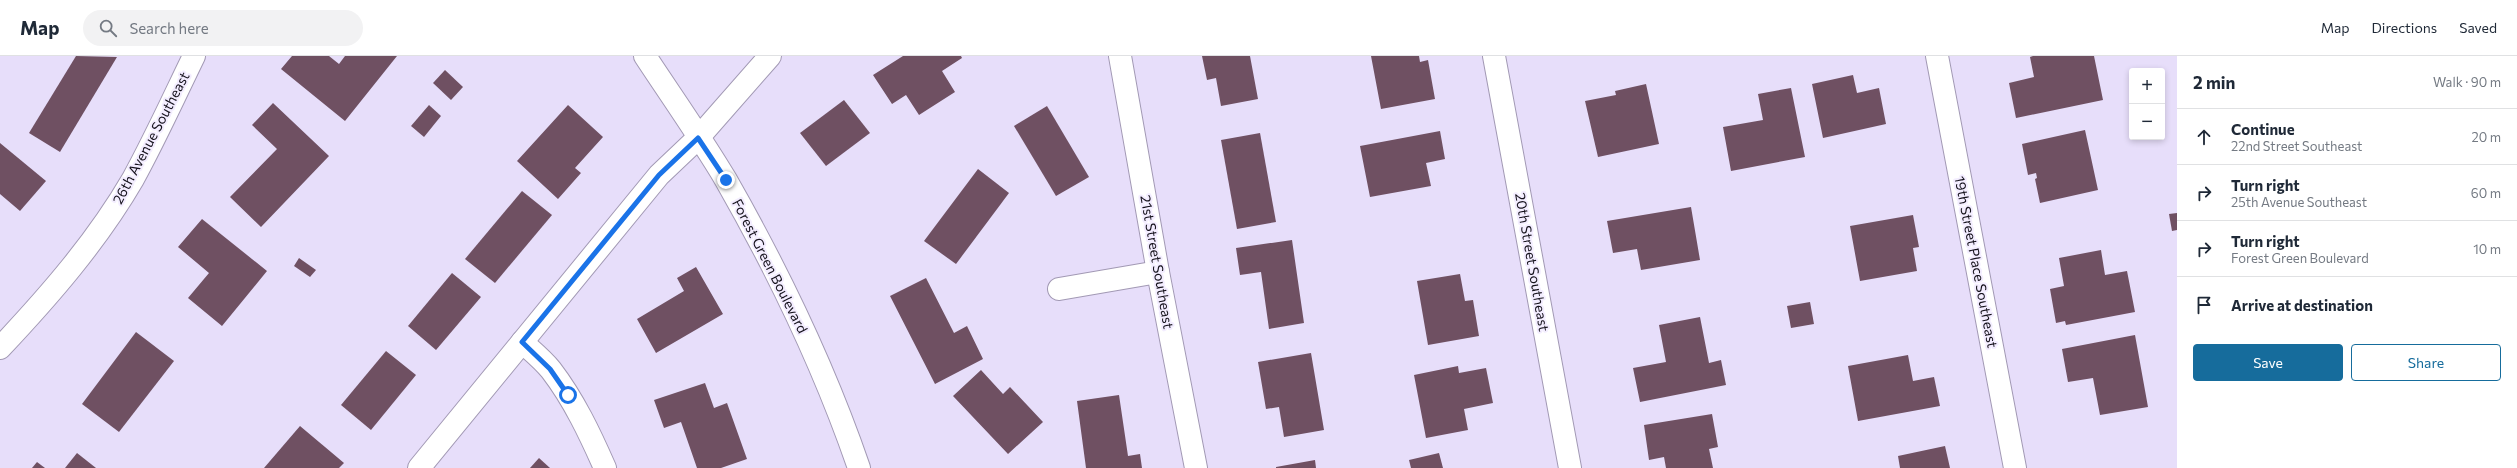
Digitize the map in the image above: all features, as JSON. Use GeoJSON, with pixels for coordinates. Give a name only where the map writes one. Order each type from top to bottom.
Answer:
{"type":"FeatureCollection","features":[{"type":"Feature","properties":{"kind":"street","name":"26th Avenue Southeast"},"geometry":{"type":"LineString","coordinates":[[0,348],[82,254],[108,217],[154,138],[194,56]]}},
{"type":"Feature","properties":{"kind":"street","name":"Forest Green Boulevard"},"geometry":{"type":"LineString","coordinates":[[645,56],[726,180],[772,267],[812,352],[848,435],[859,468]]}},
{"type":"Feature","properties":{"kind":"street"},"geometry":{"type":"LineString","coordinates":[[419,468],[659,175],[698,138],[770,56]]}},
{"type":"Feature","properties":{"kind":"street","name":"21st Street Southeast"},"geometry":{"type":"LineString","coordinates":[[1120,56],[1158,272],[1196,468]]}},
{"type":"Feature","properties":{"kind":"street","name":"20th Street Southeast"},"geometry":{"type":"LineString","coordinates":[[1494,56],[1570,468]]}},
{"type":"Feature","properties":{"kind":"street","name":"19th Street Place Southeast"},"geometry":{"type":"LineString","coordinates":[[1937,56],[2015,468]]}},
{"type":"Feature","properties":{"kind":"street"},"geometry":{"type":"LineString","coordinates":[[1059,289],[1158,272]]}},
{"type":"Feature","properties":{"kind":"street"},"geometry":{"type":"LineString","coordinates":[[522,342],[550,369],[568,395],[587,426],[605,468]]}},
{"type":"Feature","properties":{"kind":"building"},"geometry":{"type":"Polygon","coordinates":[[[76,56],[117,57],[60,152],[29,133],[76,56]]]}},
{"type":"Feature","properties":{"kind":"building"},"geometry":{"type":"Polygon","coordinates":[[[292,56],[329,56],[339,64],[345,56],[397,56],[345,121],[281,69],[292,56]]]}},
{"type":"Feature","properties":{"kind":"building"},"geometry":{"type":"Polygon","coordinates":[[[903,56],[961,56],[962,58],[942,71],[955,92],[919,115],[906,95],[892,104],[873,75],[903,56]]]}},
{"type":"Feature","properties":{"kind":"building"},"geometry":{"type":"Polygon","coordinates":[[[1202,56],[1250,56],[1258,99],[1221,106],[1216,78],[1207,80],[1202,56]]]}},
{"type":"Feature","properties":{"kind":"building"},"geometry":{"type":"Polygon","coordinates":[[[1371,56],[1419,56],[1420,62],[1428,60],[1435,99],[1381,109],[1371,56]]]}},
{"type":"Feature","properties":{"kind":"building"},"geometry":{"type":"Polygon","coordinates":[[[2094,56],[2103,100],[2016,118],[2009,83],[2034,77],[2030,57],[2094,56]]]}},
{"type":"Feature","properties":{"kind":"building"},"geometry":{"type":"Polygon","coordinates":[[[445,70],[463,87],[451,100],[433,83],[445,70]]]}},
{"type":"Feature","properties":{"kind":"building"},"geometry":{"type":"Polygon","coordinates":[[[1853,75],[1857,93],[1879,88],[1886,124],[1823,138],[1812,84],[1853,75]]]}},
{"type":"Feature","properties":{"kind":"building"},"geometry":{"type":"Polygon","coordinates":[[[1646,84],[1659,144],[1598,157],[1585,101],[1616,95],[1615,91],[1646,84]]]}},
{"type":"Feature","properties":{"kind":"building"},"geometry":{"type":"Polygon","coordinates":[[[1791,88],[1805,157],[1731,171],[1723,127],[1763,120],[1758,94],[1791,88]]]}},
{"type":"Feature","properties":{"kind":"building"},"geometry":{"type":"Polygon","coordinates":[[[844,100],[870,133],[826,166],[800,133],[844,100]]]}},
{"type":"Feature","properties":{"kind":"building"},"geometry":{"type":"Polygon","coordinates":[[[273,103],[329,156],[261,227],[230,197],[277,149],[252,125],[273,103]]]}},
{"type":"Feature","properties":{"kind":"building"},"geometry":{"type":"Polygon","coordinates":[[[429,105],[441,116],[424,137],[411,126],[429,105]]]}},
{"type":"Feature","properties":{"kind":"building"},"geometry":{"type":"Polygon","coordinates":[[[568,105],[603,137],[575,168],[581,173],[558,199],[517,161],[568,105]]]}},
{"type":"Feature","properties":{"kind":"building"},"geometry":{"type":"Polygon","coordinates":[[[1047,106],[1089,177],[1056,196],[1014,126],[1047,106]]]}},
{"type":"Feature","properties":{"kind":"building"},"geometry":{"type":"Polygon","coordinates":[[[2085,130],[2098,190],[2040,203],[2035,179],[2037,178],[2036,173],[2028,175],[2022,144],[2085,130]]]}},
{"type":"Feature","properties":{"kind":"building"},"geometry":{"type":"Polygon","coordinates":[[[1440,131],[1445,159],[1426,163],[1431,186],[1370,197],[1360,146],[1440,131]]]}},
{"type":"Feature","properties":{"kind":"building"},"geometry":{"type":"Polygon","coordinates":[[[1260,133],[1276,222],[1237,229],[1221,140],[1260,133]]]}},
{"type":"Feature","properties":{"kind":"building"},"geometry":{"type":"Polygon","coordinates":[[[0,143],[46,181],[20,211],[0,194],[0,143]]]}},
{"type":"Feature","properties":{"kind":"building"},"geometry":{"type":"Polygon","coordinates":[[[978,169],[1009,193],[956,264],[924,241],[978,169]]]}},
{"type":"Feature","properties":{"kind":"building"},"geometry":{"type":"Polygon","coordinates":[[[522,191],[552,215],[495,283],[465,259],[522,191]]]}},
{"type":"Feature","properties":{"kind":"building"},"geometry":{"type":"Polygon","coordinates":[[[1691,207],[1700,260],[1641,270],[1637,249],[1613,253],[1607,221],[1691,207]]]}},
{"type":"Feature","properties":{"kind":"building"},"geometry":{"type":"Polygon","coordinates":[[[2177,213],[2177,230],[2172,231],[2169,214],[2177,213]]]}},
{"type":"Feature","properties":{"kind":"building"},"geometry":{"type":"Polygon","coordinates":[[[1913,215],[1919,247],[1913,248],[1917,271],[1860,281],[1850,226],[1913,215]]]}},
{"type":"Feature","properties":{"kind":"building"},"geometry":{"type":"Polygon","coordinates":[[[202,219],[267,271],[222,326],[188,298],[209,273],[178,247],[202,219]]]}},
{"type":"Feature","properties":{"kind":"building"},"geometry":{"type":"Polygon","coordinates":[[[1292,240],[1304,323],[1269,329],[1261,272],[1240,275],[1236,248],[1292,240]]]}},
{"type":"Feature","properties":{"kind":"building"},"geometry":{"type":"Polygon","coordinates":[[[2101,250],[2105,275],[2127,271],[2135,312],[2066,325],[2065,321],[2056,323],[2050,289],[2064,286],[2059,258],[2101,250]]]}},
{"type":"Feature","properties":{"kind":"building"},"geometry":{"type":"Polygon","coordinates":[[[299,258],[316,270],[310,277],[294,266],[299,258]]]}},
{"type":"Feature","properties":{"kind":"building"},"geometry":{"type":"Polygon","coordinates":[[[696,267],[723,314],[656,353],[637,319],[684,291],[677,278],[696,267]]]}},
{"type":"Feature","properties":{"kind":"building"},"geometry":{"type":"Polygon","coordinates":[[[452,273],[481,297],[436,350],[408,326],[452,273]]]}},
{"type":"Feature","properties":{"kind":"building"},"geometry":{"type":"Polygon","coordinates":[[[1460,274],[1465,301],[1473,300],[1479,336],[1428,345],[1417,281],[1460,274]]]}},
{"type":"Feature","properties":{"kind":"building"},"geometry":{"type":"Polygon","coordinates":[[[926,278],[954,333],[967,326],[983,359],[935,384],[890,296],[926,278]]]}},
{"type":"Feature","properties":{"kind":"building"},"geometry":{"type":"Polygon","coordinates":[[[1810,302],[1814,324],[1791,328],[1787,306],[1810,302]]]}},
{"type":"Feature","properties":{"kind":"building"},"geometry":{"type":"Polygon","coordinates":[[[1700,317],[1709,363],[1721,360],[1726,385],[1640,402],[1633,368],[1666,362],[1659,325],[1700,317]]]}},
{"type":"Feature","properties":{"kind":"building"},"geometry":{"type":"Polygon","coordinates":[[[136,332],[174,361],[119,432],[82,404],[136,332]]]}},
{"type":"Feature","properties":{"kind":"building"},"geometry":{"type":"Polygon","coordinates":[[[2135,335],[2148,407],[2100,415],[2093,378],[2068,382],[2062,349],[2135,335]]]}},
{"type":"Feature","properties":{"kind":"building"},"geometry":{"type":"Polygon","coordinates":[[[386,351],[416,375],[371,430],[341,405],[386,351]]]}},
{"type":"Feature","properties":{"kind":"building"},"geometry":{"type":"Polygon","coordinates":[[[1311,353],[1324,430],[1284,437],[1279,407],[1266,409],[1258,362],[1311,353]]]}},
{"type":"Feature","properties":{"kind":"building"},"geometry":{"type":"Polygon","coordinates":[[[1908,355],[1913,381],[1934,377],[1940,406],[1858,421],[1848,366],[1908,355]]]}},
{"type":"Feature","properties":{"kind":"building"},"geometry":{"type":"Polygon","coordinates":[[[1458,366],[1459,373],[1486,368],[1493,403],[1464,409],[1468,430],[1426,438],[1414,375],[1458,366]]]}},
{"type":"Feature","properties":{"kind":"building"},"geometry":{"type":"Polygon","coordinates":[[[981,370],[1003,394],[1010,387],[1043,422],[1008,454],[953,396],[981,370]]]}},
{"type":"Feature","properties":{"kind":"building"},"geometry":{"type":"Polygon","coordinates":[[[705,383],[714,408],[727,403],[747,459],[721,468],[697,468],[681,422],[664,428],[654,400],[705,383]]]}},
{"type":"Feature","properties":{"kind":"building"},"geometry":{"type":"Polygon","coordinates":[[[1119,395],[1128,456],[1140,454],[1142,468],[1086,468],[1077,401],[1119,395]]]}},
{"type":"Feature","properties":{"kind":"building"},"geometry":{"type":"Polygon","coordinates":[[[1712,414],[1718,447],[1709,449],[1713,468],[1666,468],[1664,457],[1649,460],[1644,425],[1712,414]]]}},
{"type":"Feature","properties":{"kind":"building"},"geometry":{"type":"Polygon","coordinates":[[[300,426],[344,463],[339,468],[264,468],[300,426]]]}},
{"type":"Feature","properties":{"kind":"building"},"geometry":{"type":"Polygon","coordinates":[[[1945,446],[1950,468],[1900,468],[1898,456],[1945,446]]]}},
{"type":"Feature","properties":{"kind":"building"},"geometry":{"type":"Polygon","coordinates":[[[77,453],[96,468],[65,468],[77,453]]]}},
{"type":"Feature","properties":{"kind":"building"},"geometry":{"type":"Polygon","coordinates":[[[1439,453],[1443,468],[1411,468],[1409,460],[1439,453]]]}},
{"type":"Feature","properties":{"kind":"building"},"geometry":{"type":"Polygon","coordinates":[[[539,458],[550,468],[530,468],[539,458]]]}},
{"type":"Feature","properties":{"kind":"building"},"geometry":{"type":"Polygon","coordinates":[[[1315,460],[1316,468],[1276,468],[1276,467],[1315,460]]]}},
{"type":"Feature","properties":{"kind":"building"},"geometry":{"type":"Polygon","coordinates":[[[37,462],[45,468],[32,468],[37,462]]]}},
{"type":"Feature","properties":{"kind":"route"},"geometry":{"type":"LineString","coordinates":[[568,395],[550,369],[522,342],[659,175],[698,138],[726,180]]}}]}
